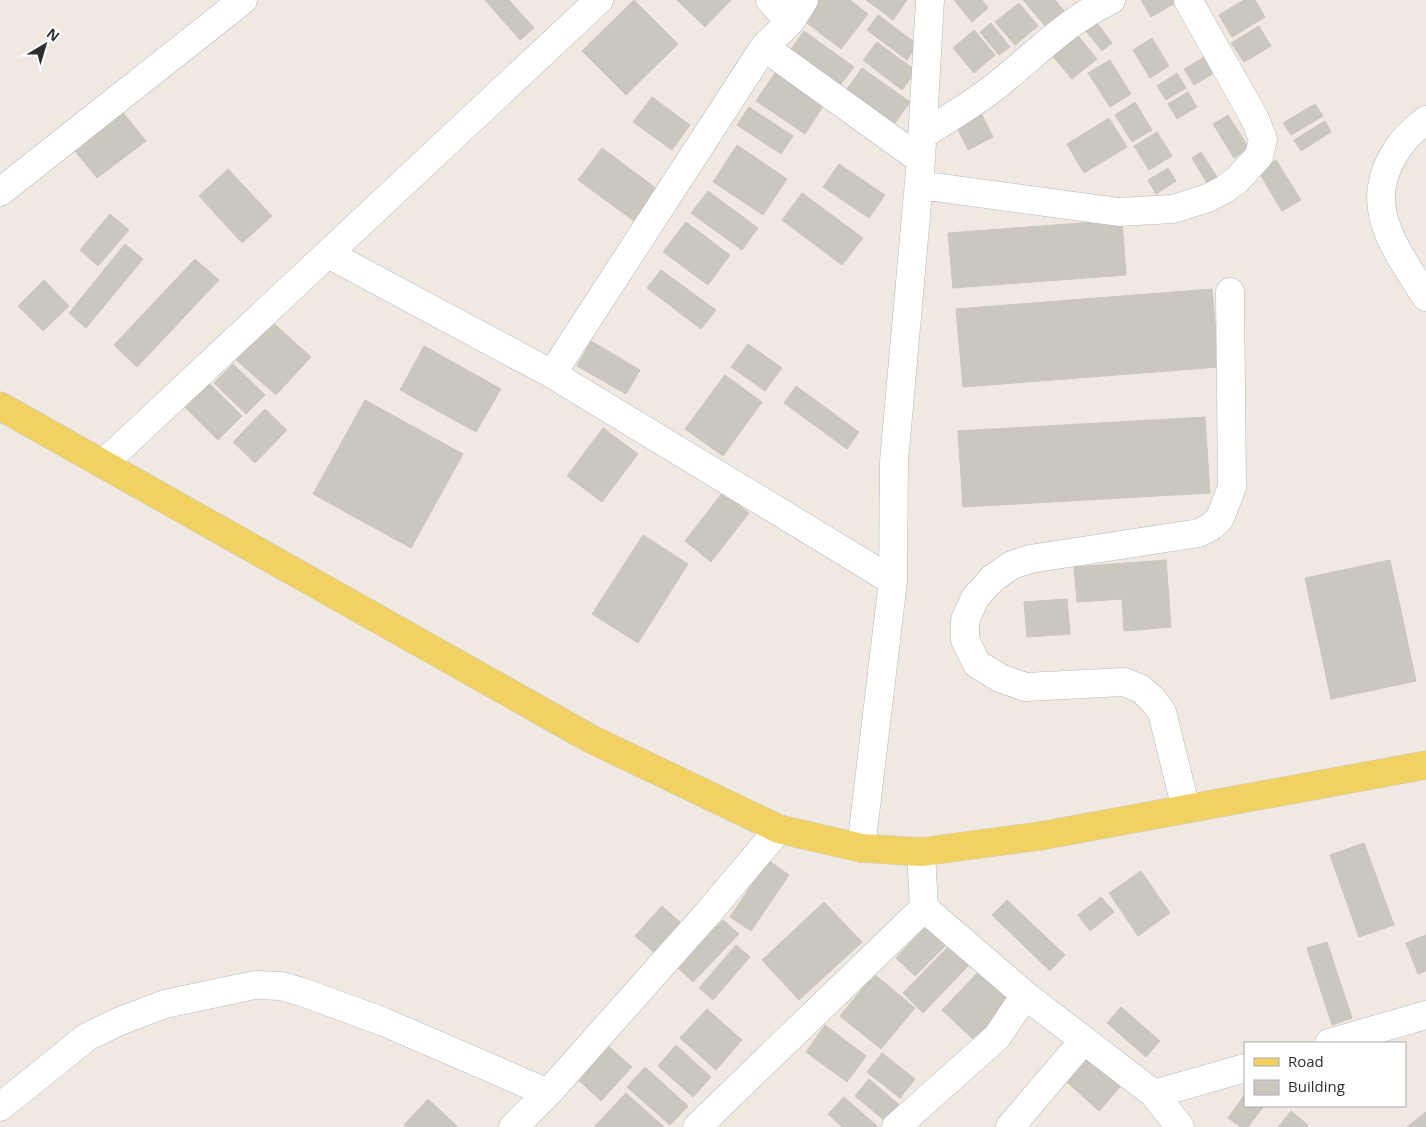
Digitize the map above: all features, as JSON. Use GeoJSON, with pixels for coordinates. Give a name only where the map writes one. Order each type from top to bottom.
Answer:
{"type":"FeatureCollection","features":[{"type":"Feature","properties":{"kind":"main road"},"geometry":{"type":"LineString","coordinates":[[0,406],[591,739],[779,829],[861,848],[921,852],[1040,836],[1426,765]]}},
{"type":"Feature","properties":{"kind":"street"},"geometry":{"type":"LineString","coordinates":[[0,192],[243,0]]}},
{"type":"Feature","properties":{"kind":"street"},"geometry":{"type":"LineString","coordinates":[[103,464],[599,0]]}},
{"type":"Feature","properties":{"kind":"street"},"geometry":{"type":"LineString","coordinates":[[552,374],[764,47],[797,11],[770,0]]}},
{"type":"Feature","properties":{"kind":"street"},"geometry":{"type":"LineString","coordinates":[[861,848],[893,580],[894,462],[921,160],[930,0]]}},
{"type":"Feature","properties":{"kind":"street"},"geometry":{"type":"LineString","coordinates":[[921,160],[994,87],[1064,28],[1092,9],[1111,0]]}},
{"type":"Feature","properties":{"kind":"street"},"geometry":{"type":"LineString","coordinates":[[764,47],[921,160],[1118,212],[1173,209],[1208,198],[1237,180],[1259,156],[1263,139],[1254,117],[1188,0]]}},
{"type":"Feature","properties":{"kind":"street"},"geometry":{"type":"LineString","coordinates":[[1426,120],[1402,142],[1386,167],[1380,188],[1382,216],[1396,249],[1426,297]]}},
{"type":"Feature","properties":{"kind":"street"},"geometry":{"type":"LineString","coordinates":[[328,254],[552,374],[893,580]]}},
{"type":"Feature","properties":{"kind":"street"},"geometry":{"type":"LineString","coordinates":[[1186,809],[1162,712],[1141,689],[1124,682],[1025,687],[1000,678],[977,664],[965,640],[965,620],[975,598],[993,578],[1012,565],[1030,558],[1199,533],[1212,526],[1220,518],[1232,487],[1230,292]]}},
{"type":"Feature","properties":{"kind":"street"},"geometry":{"type":"LineString","coordinates":[[512,1127],[548,1093],[708,913],[779,829]]}},
{"type":"Feature","properties":{"kind":"street"},"geometry":{"type":"LineString","coordinates":[[921,852],[924,908],[1025,995],[1154,1094],[1180,1127]]}},
{"type":"Feature","properties":{"kind":"street"},"geometry":{"type":"LineString","coordinates":[[697,1127],[924,908]]}},
{"type":"Feature","properties":{"kind":"street"},"geometry":{"type":"LineString","coordinates":[[0,1107],[87,1037],[112,1025],[165,1004],[255,985],[281,986],[295,990],[384,1022],[548,1093]]}},
{"type":"Feature","properties":{"kind":"street"},"geometry":{"type":"LineString","coordinates":[[896,1127],[997,1037],[1025,995]]}},
{"type":"Feature","properties":{"kind":"street"},"geometry":{"type":"LineString","coordinates":[[1332,1042],[1426,1015]]}},
{"type":"Feature","properties":{"kind":"street"},"geometry":{"type":"LineString","coordinates":[[1010,1127],[1084,1040]]}},
{"type":"Feature","properties":{"kind":"street"},"geometry":{"type":"LineString","coordinates":[[1154,1094],[1244,1068]]}},
{"type":"Feature","properties":{"kind":"building"},"geometry":{"type":"Polygon","coordinates":[[[485,0],[509,0],[534,28],[520,40],[485,0]]]}},
{"type":"Feature","properties":{"kind":"building"},"geometry":{"type":"Polygon","coordinates":[[[634,0],[678,44],[626,95],[582,51],[634,0]]]}},
{"type":"Feature","properties":{"kind":"building"},"geometry":{"type":"Polygon","coordinates":[[[677,0],[731,0],[705,27],[677,0]]]}},
{"type":"Feature","properties":{"kind":"building"},"geometry":{"type":"Polygon","coordinates":[[[818,0],[850,0],[868,14],[841,49],[803,20],[818,0]]]}},
{"type":"Feature","properties":{"kind":"building"},"geometry":{"type":"Polygon","coordinates":[[[866,0],[907,0],[893,20],[866,0]]]}},
{"type":"Feature","properties":{"kind":"building"},"geometry":{"type":"Polygon","coordinates":[[[954,0],[982,0],[988,8],[972,22],[954,0]]]}},
{"type":"Feature","properties":{"kind":"building"},"geometry":{"type":"Polygon","coordinates":[[[1023,0],[1055,0],[1066,13],[1047,28],[1023,0]]]}},
{"type":"Feature","properties":{"kind":"building"},"geometry":{"type":"Polygon","coordinates":[[[1141,0],[1176,0],[1177,2],[1151,17],[1141,0]]]}},
{"type":"Feature","properties":{"kind":"building"},"geometry":{"type":"Polygon","coordinates":[[[1244,0],[1255,0],[1265,17],[1232,37],[1219,15],[1244,0]]]}},
{"type":"Feature","properties":{"kind":"building"},"geometry":{"type":"Polygon","coordinates":[[[1019,3],[1038,26],[1015,45],[995,22],[1019,3]]]}},
{"type":"Feature","properties":{"kind":"building"},"geometry":{"type":"Polygon","coordinates":[[[1090,14],[1112,43],[1102,51],[1079,22],[1090,14]]]}},
{"type":"Feature","properties":{"kind":"building"},"geometry":{"type":"Polygon","coordinates":[[[878,15],[917,44],[907,60],[867,30],[878,15]]]}},
{"type":"Feature","properties":{"kind":"building"},"geometry":{"type":"Polygon","coordinates":[[[991,23],[1010,47],[999,55],[980,32],[991,23]]]}},
{"type":"Feature","properties":{"kind":"building"},"geometry":{"type":"Polygon","coordinates":[[[1259,26],[1271,46],[1244,62],[1231,43],[1259,26]]]}},
{"type":"Feature","properties":{"kind":"building"},"geometry":{"type":"Polygon","coordinates":[[[974,30],[995,55],[974,73],[953,48],[974,30]]]}},
{"type":"Feature","properties":{"kind":"building"},"geometry":{"type":"Polygon","coordinates":[[[804,31],[854,67],[838,88],[789,52],[804,31]]]}},
{"type":"Feature","properties":{"kind":"building"},"geometry":{"type":"Polygon","coordinates":[[[1074,31],[1097,59],[1072,79],[1049,52],[1074,31]]]}},
{"type":"Feature","properties":{"kind":"building"},"geometry":{"type":"Polygon","coordinates":[[[1152,38],[1169,66],[1150,78],[1133,50],[1152,38]]]}},
{"type":"Feature","properties":{"kind":"building"},"geometry":{"type":"Polygon","coordinates":[[[877,42],[916,71],[902,90],[863,60],[877,42]]]}},
{"type":"Feature","properties":{"kind":"building"},"geometry":{"type":"Polygon","coordinates":[[[1208,55],[1217,71],[1194,85],[1184,69],[1208,55]]]}},
{"type":"Feature","properties":{"kind":"building"},"geometry":{"type":"Polygon","coordinates":[[[1110,60],[1131,94],[1110,107],[1088,73],[1110,60]]]}},
{"type":"Feature","properties":{"kind":"building"},"geometry":{"type":"Polygon","coordinates":[[[862,68],[910,102],[892,127],[844,93],[862,68]]]}},
{"type":"Feature","properties":{"kind":"building"},"geometry":{"type":"Polygon","coordinates":[[[775,73],[824,105],[805,134],[756,101],[775,73]]]}},
{"type":"Feature","properties":{"kind":"building"},"geometry":{"type":"Polygon","coordinates":[[[1177,73],[1186,88],[1166,100],[1157,86],[1177,73]]]}},
{"type":"Feature","properties":{"kind":"building"},"geometry":{"type":"Polygon","coordinates":[[[1188,92],[1197,107],[1177,119],[1168,104],[1188,92]]]}},
{"type":"Feature","properties":{"kind":"building"},"geometry":{"type":"Polygon","coordinates":[[[652,97],[690,125],[672,150],[633,122],[652,97]]]}},
{"type":"Feature","properties":{"kind":"building"},"geometry":{"type":"Polygon","coordinates":[[[1135,102],[1152,130],[1132,142],[1115,115],[1135,102]]]}},
{"type":"Feature","properties":{"kind":"building"},"geometry":{"type":"Polygon","coordinates":[[[1315,104],[1323,116],[1291,135],[1283,123],[1315,104]]]}},
{"type":"Feature","properties":{"kind":"building"},"geometry":{"type":"Polygon","coordinates":[[[749,107],[793,136],[781,154],[737,125],[749,107]]]}},
{"type":"Feature","properties":{"kind":"building"},"geometry":{"type":"Polygon","coordinates":[[[120,109],[146,141],[97,178],[71,146],[120,109]]]}},
{"type":"Feature","properties":{"kind":"building"},"geometry":{"type":"Polygon","coordinates":[[[979,109],[993,137],[968,150],[954,121],[979,109]]]}},
{"type":"Feature","properties":{"kind":"building"},"geometry":{"type":"Polygon","coordinates":[[[1228,115],[1249,148],[1234,158],[1213,124],[1228,115]]]}},
{"type":"Feature","properties":{"kind":"building"},"geometry":{"type":"Polygon","coordinates":[[[1109,118],[1127,147],[1084,173],[1067,144],[1109,118]]]}},
{"type":"Feature","properties":{"kind":"building"},"geometry":{"type":"Polygon","coordinates":[[[1325,121],[1331,132],[1301,151],[1294,140],[1325,121]]]}},
{"type":"Feature","properties":{"kind":"building"},"geometry":{"type":"Polygon","coordinates":[[[1157,132],[1172,156],[1149,170],[1134,146],[1157,132]]]}},
{"type":"Feature","properties":{"kind":"building"},"geometry":{"type":"Polygon","coordinates":[[[737,145],[787,179],[763,215],[713,182],[737,145]]]}},
{"type":"Feature","properties":{"kind":"building"},"geometry":{"type":"Polygon","coordinates":[[[602,148],[657,189],[634,221],[578,180],[602,148]]]}},
{"type":"Feature","properties":{"kind":"building"},"geometry":{"type":"Polygon","coordinates":[[[1201,152],[1217,177],[1207,183],[1192,158],[1201,152]]]}},
{"type":"Feature","properties":{"kind":"building"},"geometry":{"type":"Polygon","coordinates":[[[1276,160],[1301,200],[1282,211],[1258,171],[1276,160]]]}},
{"type":"Feature","properties":{"kind":"building"},"geometry":{"type":"Polygon","coordinates":[[[839,164],[885,195],[869,218],[823,187],[839,164]]]}},
{"type":"Feature","properties":{"kind":"building"},"geometry":{"type":"Polygon","coordinates":[[[1168,168],[1176,181],[1156,194],[1148,180],[1168,168]]]}},
{"type":"Feature","properties":{"kind":"building"},"geometry":{"type":"Polygon","coordinates":[[[228,169],[272,216],[242,243],[199,196],[228,169]]]}},
{"type":"Feature","properties":{"kind":"building"},"geometry":{"type":"Polygon","coordinates":[[[708,191],[758,228],[742,250],[691,213],[708,191]]]}},
{"type":"Feature","properties":{"kind":"building"},"geometry":{"type":"Polygon","coordinates":[[[802,193],[863,238],[842,265],[782,220],[802,193]]]}},
{"type":"Feature","properties":{"kind":"building"},"geometry":{"type":"Polygon","coordinates":[[[110,214],[129,230],[98,266],[80,250],[110,214]]]}},
{"type":"Feature","properties":{"kind":"building"},"geometry":{"type":"Polygon","coordinates":[[[1122,220],[1126,275],[953,288],[948,233],[1122,220]]]}},
{"type":"Feature","properties":{"kind":"building"},"geometry":{"type":"Polygon","coordinates":[[[686,222],[730,255],[708,285],[663,252],[686,222]]]}},
{"type":"Feature","properties":{"kind":"building"},"geometry":{"type":"Polygon","coordinates":[[[125,244],[143,259],[86,328],[69,313],[125,244]]]}},
{"type":"Feature","properties":{"kind":"building"},"geometry":{"type":"Polygon","coordinates":[[[195,259],[219,280],[137,367],[114,345],[195,259]]]}},
{"type":"Feature","properties":{"kind":"building"},"geometry":{"type":"Polygon","coordinates":[[[661,270],[716,310],[701,329],[647,288],[661,270]]]}},
{"type":"Feature","properties":{"kind":"building"},"geometry":{"type":"Polygon","coordinates":[[[44,280],[69,306],[43,331],[18,306],[44,280]]]}},
{"type":"Feature","properties":{"kind":"building"},"geometry":{"type":"Polygon","coordinates":[[[1212,289],[1219,367],[963,387],[956,309],[1212,289]]]}},
{"type":"Feature","properties":{"kind":"building"},"geometry":{"type":"Polygon","coordinates":[[[270,320],[311,357],[276,395],[235,359],[270,320]]]}},
{"type":"Feature","properties":{"kind":"building"},"geometry":{"type":"Polygon","coordinates":[[[591,341],[640,370],[626,394],[577,366],[591,341]]]}},
{"type":"Feature","properties":{"kind":"building"},"geometry":{"type":"Polygon","coordinates":[[[748,344],[782,368],[765,391],[731,367],[748,344]]]}},
{"type":"Feature","properties":{"kind":"building"},"geometry":{"type":"Polygon","coordinates":[[[424,346],[501,389],[476,432],[400,390],[424,346]]]}},
{"type":"Feature","properties":{"kind":"building"},"geometry":{"type":"Polygon","coordinates":[[[233,364],[265,395],[246,414],[214,383],[233,364]]]}},
{"type":"Feature","properties":{"kind":"building"},"geometry":{"type":"Polygon","coordinates":[[[725,375],[762,402],[723,456],[685,429],[725,375]]]}},
{"type":"Feature","properties":{"kind":"building"},"geometry":{"type":"Polygon","coordinates":[[[208,382],[242,416],[218,440],[184,406],[208,382]]]}},
{"type":"Feature","properties":{"kind":"building"},"geometry":{"type":"Polygon","coordinates":[[[796,386],[859,432],[847,449],[784,403],[796,386]]]}},
{"type":"Feature","properties":{"kind":"building"},"geometry":{"type":"Polygon","coordinates":[[[365,400],[463,454],[411,548],[313,494],[365,400]]]}},
{"type":"Feature","properties":{"kind":"building"},"geometry":{"type":"Polygon","coordinates":[[[265,409],[287,430],[255,463],[233,442],[265,409]]]}},
{"type":"Feature","properties":{"kind":"building"},"geometry":{"type":"Polygon","coordinates":[[[1205,417],[1210,493],[963,507],[958,431],[1205,417]]]}},
{"type":"Feature","properties":{"kind":"building"},"geometry":{"type":"Polygon","coordinates":[[[603,428],[638,454],[602,502],[567,476],[603,428]]]}},
{"type":"Feature","properties":{"kind":"building"},"geometry":{"type":"Polygon","coordinates":[[[723,492],[749,513],[711,562],[685,541],[723,492]]]}},
{"type":"Feature","properties":{"kind":"building"},"geometry":{"type":"Polygon","coordinates":[[[643,535],[688,564],[638,643],[592,614],[643,535]]]}},
{"type":"Feature","properties":{"kind":"building"},"geometry":{"type":"Polygon","coordinates":[[[1166,560],[1171,627],[1124,631],[1122,599],[1077,602],[1074,567],[1166,560]]]}},
{"type":"Feature","properties":{"kind":"building"},"geometry":{"type":"Polygon","coordinates":[[[1390,560],[1416,681],[1331,699],[1305,578],[1390,560]]]}},
{"type":"Feature","properties":{"kind":"building"},"geometry":{"type":"Polygon","coordinates":[[[1067,599],[1070,634],[1027,637],[1024,602],[1067,599]]]}},
{"type":"Feature","properties":{"kind":"building"},"geometry":{"type":"Polygon","coordinates":[[[1364,843],[1394,925],[1359,937],[1330,855],[1364,843]]]}},
{"type":"Feature","properties":{"kind":"building"},"geometry":{"type":"Polygon","coordinates":[[[768,860],[789,875],[751,931],[730,917],[768,860]]]}},
{"type":"Feature","properties":{"kind":"building"},"geometry":{"type":"Polygon","coordinates":[[[1141,871],[1170,913],[1138,936],[1109,893],[1141,871]]]}},
{"type":"Feature","properties":{"kind":"building"},"geometry":{"type":"Polygon","coordinates":[[[1101,897],[1114,912],[1090,931],[1078,915],[1101,897]]]}},
{"type":"Feature","properties":{"kind":"building"},"geometry":{"type":"Polygon","coordinates":[[[1007,900],[1065,955],[1050,971],[992,915],[1007,900]]]}},
{"type":"Feature","properties":{"kind":"building"},"geometry":{"type":"Polygon","coordinates":[[[824,902],[862,942],[799,1000],[762,960],[824,902]]]}},
{"type":"Feature","properties":{"kind":"building"},"geometry":{"type":"Polygon","coordinates":[[[662,906],[682,924],[656,954],[635,936],[662,906]]]}},
{"type":"Feature","properties":{"kind":"building"},"geometry":{"type":"Polygon","coordinates":[[[723,920],[739,934],[693,982],[677,967],[723,920]]]}},
{"type":"Feature","properties":{"kind":"building"},"geometry":{"type":"Polygon","coordinates":[[[927,925],[947,944],[915,976],[896,958],[927,925]]]}},
{"type":"Feature","properties":{"kind":"building"},"geometry":{"type":"Polygon","coordinates":[[[1426,935],[1426,971],[1418,974],[1406,943],[1426,935]]]}},
{"type":"Feature","properties":{"kind":"building"},"geometry":{"type":"Polygon","coordinates":[[[1327,942],[1352,1018],[1332,1025],[1307,948],[1327,942]]]}},
{"type":"Feature","properties":{"kind":"building"},"geometry":{"type":"Polygon","coordinates":[[[736,945],[750,957],[713,1000],[699,988],[736,945]]]}},
{"type":"Feature","properties":{"kind":"building"},"geometry":{"type":"Polygon","coordinates":[[[949,946],[969,965],[923,1013],[903,993],[949,946]]]}},
{"type":"Feature","properties":{"kind":"building"},"geometry":{"type":"Polygon","coordinates":[[[982,968],[1015,1000],[975,1041],[942,1010],[982,968]]]}},
{"type":"Feature","properties":{"kind":"building"},"geometry":{"type":"Polygon","coordinates":[[[874,974],[915,1008],[881,1049],[840,1016],[874,974]]]}},
{"type":"Feature","properties":{"kind":"building"},"geometry":{"type":"Polygon","coordinates":[[[1121,1007],[1160,1041],[1146,1057],[1107,1023],[1121,1007]]]}},
{"type":"Feature","properties":{"kind":"building"},"geometry":{"type":"Polygon","coordinates":[[[707,1009],[742,1040],[716,1070],[680,1038],[707,1009]]]}},
{"type":"Feature","properties":{"kind":"building"},"geometry":{"type":"Polygon","coordinates":[[[825,1025],[866,1056],[847,1082],[806,1052],[825,1025]]]}},
{"type":"Feature","properties":{"kind":"building"},"geometry":{"type":"Polygon","coordinates":[[[600,1039],[632,1067],[601,1101],[570,1072],[600,1039]]]}},
{"type":"Feature","properties":{"kind":"building"},"geometry":{"type":"Polygon","coordinates":[[[676,1045],[711,1077],[693,1097],[658,1066],[676,1045]]]}},
{"type":"Feature","properties":{"kind":"building"},"geometry":{"type":"Polygon","coordinates":[[[882,1053],[915,1079],[900,1098],[867,1072],[882,1053]]]}},
{"type":"Feature","properties":{"kind":"building"},"geometry":{"type":"Polygon","coordinates":[[[1088,1059],[1120,1087],[1099,1111],[1067,1082],[1088,1059]]]}},
{"type":"Feature","properties":{"kind":"building"},"geometry":{"type":"Polygon","coordinates":[[[645,1067],[688,1106],[670,1125],[627,1087],[645,1067]]]}},
{"type":"Feature","properties":{"kind":"building"},"geometry":{"type":"Polygon","coordinates":[[[869,1079],[904,1109],[890,1125],[855,1096],[869,1079]]]}},
{"type":"Feature","properties":{"kind":"building"},"geometry":{"type":"Polygon","coordinates":[[[626,1093],[664,1127],[595,1126],[626,1093]]]}},
{"type":"Feature","properties":{"kind":"building"},"geometry":{"type":"Polygon","coordinates":[[[1244,1095],[1244,1107],[1263,1107],[1248,1127],[1241,1127],[1228,1118],[1244,1095]]]}},
{"type":"Feature","properties":{"kind":"building"},"geometry":{"type":"Polygon","coordinates":[[[844,1097],[878,1127],[842,1127],[828,1114],[844,1097]]]}},
{"type":"Feature","properties":{"kind":"building"},"geometry":{"type":"Polygon","coordinates":[[[428,1099],[458,1127],[407,1127],[404,1125],[428,1099]]]}},
{"type":"Feature","properties":{"kind":"building"},"geometry":{"type":"Polygon","coordinates":[[[1291,1111],[1308,1125],[1306,1127],[1278,1127],[1291,1111]]]}},
{"type":"Feature","properties":{"kind":"building"},"geometry":{"type":"Polygon","coordinates":[[[1426,1112],[1426,1127],[1407,1127],[1426,1112]]]}}]}
